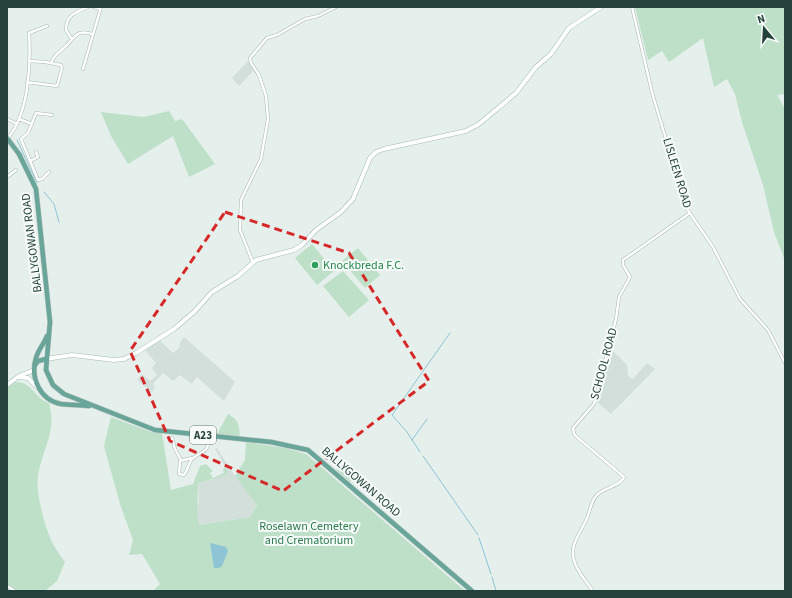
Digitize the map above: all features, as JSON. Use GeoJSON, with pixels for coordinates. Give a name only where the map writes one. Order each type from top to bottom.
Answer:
{"type":"FeatureCollection","features":[{"type":"Feature","properties":{"kind":"main road","name":"BALLYGOWAN ROAD"},"geometry":{"type":"LineString","coordinates":[[7,138],[19,154],[36,189],[47,281],[50,329],[46,361],[48,378],[54,387],[64,394],[154,430],[271,442],[308,450],[472,591]]}},
{"type":"Feature","properties":{"kind":"main road"},"geometry":{"type":"LineString","coordinates":[[38,388],[36,365],[37,355],[50,329]]}},
{"type":"Feature","properties":{"kind":"main road"},"geometry":{"type":"LineString","coordinates":[[36,365],[46,361]]}},
{"type":"Feature","properties":{"kind":"main road"},"geometry":{"type":"LineString","coordinates":[[54,387],[60,396],[60,400],[56,402]]}},
{"type":"Feature","properties":{"kind":"main road","name":"BALLYGOWAN ROAD"},"geometry":{"type":"LineString","coordinates":[[38,388],[43,395],[56,402],[99,408]]}},
{"type":"Feature","properties":{"kind":"street"},"geometry":{"type":"LineString","coordinates":[[71,38],[66,30],[69,18],[73,14],[88,7]]}},
{"type":"Feature","properties":{"kind":"street"},"geometry":{"type":"LineString","coordinates":[[83,68],[100,8],[94,7]]}},
{"type":"Feature","properties":{"kind":"street"},"geometry":{"type":"LineString","coordinates":[[252,263],[240,230],[241,200],[261,159],[268,119],[267,104],[263,87],[257,71],[250,61],[250,58],[267,38],[277,35],[304,19],[318,16],[336,7]]}},
{"type":"Feature","properties":{"kind":"street"},"geometry":{"type":"LineString","coordinates":[[46,361],[53,357],[80,356],[108,360],[129,357],[174,329],[194,312],[212,292],[238,276],[252,263],[260,259],[294,250],[302,245],[316,230],[341,212],[352,199],[368,162],[376,152],[466,130],[479,124],[516,93],[536,67],[551,54],[569,28],[601,7]]}},
{"type":"Feature","properties":{"kind":"street","name":"LISLEEN ROAD"},"geometry":{"type":"LineString","coordinates":[[632,7],[653,96],[679,188],[690,213],[709,242],[740,300],[768,330],[785,363]]}},
{"type":"Feature","properties":{"kind":"street"},"geometry":{"type":"LineString","coordinates":[[7,138],[19,119],[27,82],[30,61],[29,33],[42,26],[48,26]]}},
{"type":"Feature","properties":{"kind":"street"},"geometry":{"type":"LineString","coordinates":[[51,63],[55,54],[64,47],[71,38],[80,32],[92,34]]}},
{"type":"Feature","properties":{"kind":"street"},"geometry":{"type":"LineString","coordinates":[[27,82],[57,86],[62,68],[61,66],[51,63],[30,61]]}},
{"type":"Feature","properties":{"kind":"street"},"geometry":{"type":"LineString","coordinates":[[49,172],[42,179],[38,180],[21,139],[28,133],[36,113],[52,115]]}},
{"type":"Feature","properties":{"kind":"street"},"geometry":{"type":"LineString","coordinates":[[7,119],[17,124]]}},
{"type":"Feature","properties":{"kind":"street"},"geometry":{"type":"LineString","coordinates":[[19,119],[32,124]]}},
{"type":"Feature","properties":{"kind":"street"},"geometry":{"type":"LineString","coordinates":[[30,161],[38,157],[36,152]]}},
{"type":"Feature","properties":{"kind":"street"},"geometry":{"type":"LineString","coordinates":[[7,177],[16,170]]}},
{"type":"Feature","properties":{"kind":"street","name":"SCHOOL ROAD"},"geometry":{"type":"LineString","coordinates":[[593,591],[574,562],[572,556],[574,544],[587,519],[594,498],[603,491],[623,481],[624,477],[578,438],[574,434],[573,428],[594,404],[599,389],[620,297],[630,277],[623,265],[624,260],[690,213]]}},
{"type":"Feature","properties":{"kind":"street"},"geometry":{"type":"LineString","coordinates":[[7,385],[36,365]]}},
{"type":"Feature","properties":{"kind":"street"},"geometry":{"type":"LineString","coordinates":[[15,379],[22,377],[28,378],[38,388]]}},
{"type":"Feature","properties":{"kind":"street"},"geometry":{"type":"LineString","coordinates":[[181,460],[192,458],[205,451],[208,447],[209,436]]}},
{"type":"Feature","properties":{"kind":"street"},"geometry":{"type":"LineString","coordinates":[[172,438],[178,456],[181,460],[178,471],[179,474],[184,475],[192,458]]}},
{"type":"Feature","properties":{"kind":"street"},"geometry":{"type":"LineString","coordinates":[[7,586],[15,591]]}},
{"type":"Feature","properties":{"kind":"highlighted area"},"geometry":{"type":"Polygon","coordinates":[[[225,212],[349,253],[429,381],[283,491],[170,441],[130,351],[225,212]]]}},
{"type":"Feature","properties":{"kind":"shaded area"},"geometry":{"type":"Polygon","coordinates":[[[248,61],[254,70],[239,86],[232,78],[248,61]]]}},
{"type":"Feature","properties":{"kind":"shaded area"},"geometry":{"type":"Polygon","coordinates":[[[184,337],[235,382],[224,401],[197,377],[192,384],[180,375],[173,381],[163,373],[153,384],[155,387],[152,392],[137,380],[142,374],[150,381],[157,375],[152,368],[156,363],[145,350],[159,340],[173,353],[180,347],[179,344],[184,337]]]}},
{"type":"Feature","properties":{"kind":"shaded area"},"geometry":{"type":"Polygon","coordinates":[[[611,349],[627,365],[628,376],[633,379],[647,363],[655,369],[611,414],[597,402],[611,349]]]}},
{"type":"Feature","properties":{"kind":"shaded area"},"geometry":{"type":"Polygon","coordinates":[[[217,448],[235,476],[257,504],[250,517],[198,525],[196,508],[199,502],[198,483],[213,479],[228,471],[215,449],[217,448]]]}},
{"type":"Feature","properties":{"kind":"green space"},"geometry":{"type":"Polygon","coordinates":[[[635,7],[785,7],[785,94],[777,95],[785,109],[785,261],[774,232],[763,185],[742,122],[735,94],[727,79],[714,87],[703,38],[669,62],[662,51],[648,60],[635,7]]]}},
{"type":"Feature","properties":{"kind":"green space"},"geometry":{"type":"Polygon","coordinates":[[[169,111],[175,121],[182,119],[215,164],[189,177],[173,136],[128,164],[111,136],[101,112],[144,117],[169,111]]]}},
{"type":"Feature","properties":{"kind":"green space","name":"Knockbreda F.C."},"geometry":{"type":"Polygon","coordinates":[[[312,244],[334,271],[317,285],[295,258],[312,244]]]}},
{"type":"Feature","properties":{"kind":"green space"},"geometry":{"type":"Polygon","coordinates":[[[358,248],[380,275],[365,288],[342,261],[358,248]]]}},
{"type":"Feature","properties":{"kind":"green space"},"geometry":{"type":"Polygon","coordinates":[[[343,271],[369,300],[349,317],[323,286],[343,271]]]}},
{"type":"Feature","properties":{"kind":"green space"},"geometry":{"type":"Polygon","coordinates":[[[16,382],[26,385],[40,398],[49,403],[51,413],[50,431],[40,465],[37,482],[44,520],[50,537],[65,562],[57,581],[45,591],[18,591],[7,584],[7,388],[16,382]]]}},
{"type":"Feature","properties":{"kind":"green space"},"geometry":{"type":"Polygon","coordinates":[[[228,414],[238,423],[240,436],[217,434],[228,414]]]}},
{"type":"Feature","properties":{"kind":"green space","name":"Roselawn Cemetery and Crematorium"},"geometry":{"type":"Polygon","coordinates":[[[111,417],[151,432],[162,433],[171,490],[193,484],[200,466],[206,464],[213,471],[210,473],[213,478],[224,473],[223,469],[225,467],[228,471],[226,475],[198,483],[197,509],[199,525],[250,517],[257,505],[235,476],[245,460],[246,442],[285,448],[306,454],[465,591],[153,591],[160,584],[142,554],[129,555],[133,540],[120,504],[104,446],[111,417]]]}},
{"type":"Feature","properties":{"kind":"green space"},"geometry":{"type":"Polygon","coordinates":[[[345,464],[359,477],[350,482],[336,470],[345,464]]]}},
{"type":"Feature","properties":{"kind":"water"},"geometry":{"type":"Polygon","coordinates":[[[210,543],[226,547],[228,551],[222,566],[219,568],[214,568],[210,543]]]}},
{"type":"Feature","properties":{"kind":"waterway"},"geometry":{"type":"LineString","coordinates":[[17,140],[37,183]]}},
{"type":"Feature","properties":{"kind":"waterway"},"geometry":{"type":"LineString","coordinates":[[44,192],[54,204],[59,222]]}},
{"type":"Feature","properties":{"kind":"waterway"},"geometry":{"type":"LineString","coordinates":[[420,452],[407,432],[392,415],[450,333]]}},
{"type":"Feature","properties":{"kind":"waterway"},"geometry":{"type":"LineString","coordinates":[[412,440],[427,419]]}},
{"type":"Feature","properties":{"kind":"waterway"},"geometry":{"type":"LineString","coordinates":[[423,456],[478,535]]}},
{"type":"Feature","properties":{"kind":"waterway"},"geometry":{"type":"LineString","coordinates":[[479,538],[491,574]]}},
{"type":"Feature","properties":{"kind":"waterway"},"geometry":{"type":"LineString","coordinates":[[492,577],[496,591]]}},
{"type":"Feature","properties":{"kind":"place","name":"Knockbreda F.C."},"geometry":{"type":"Point","coordinates":[315,265]}}]}
